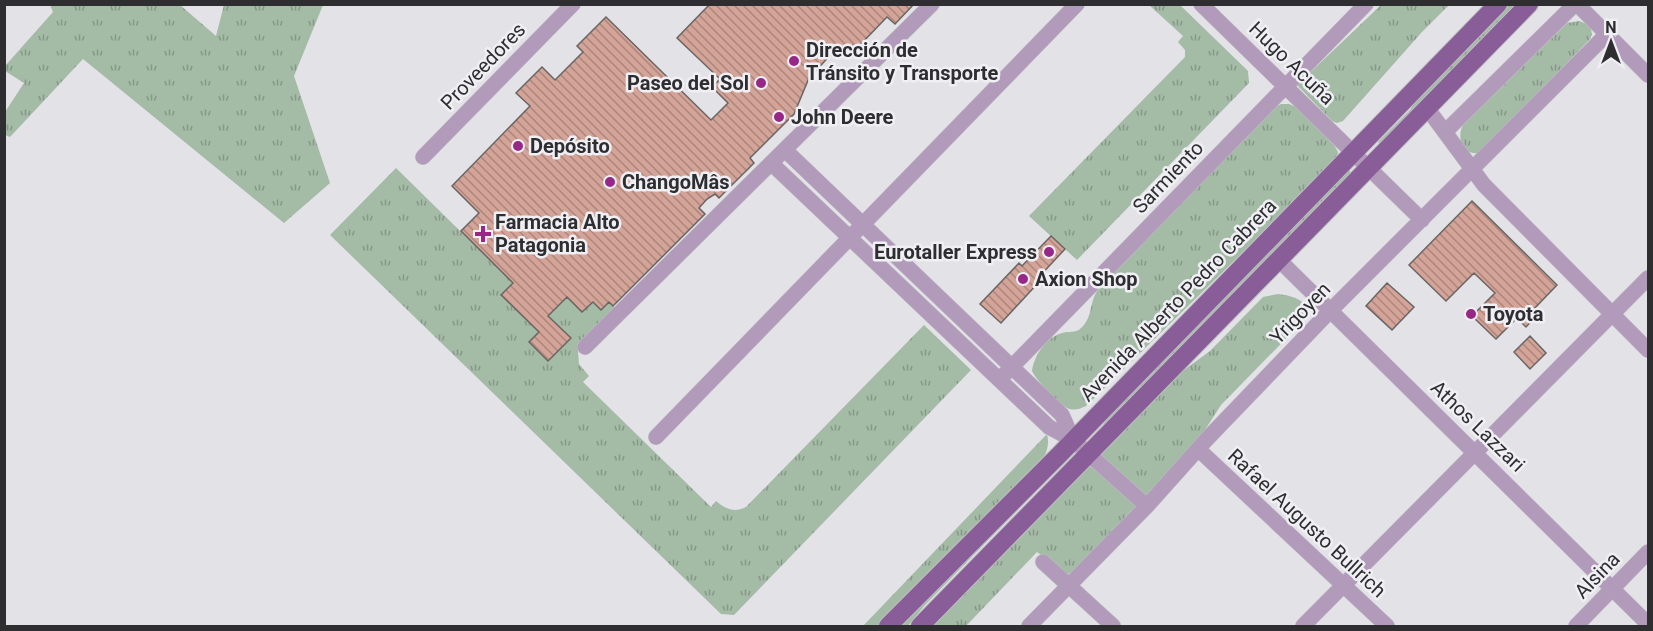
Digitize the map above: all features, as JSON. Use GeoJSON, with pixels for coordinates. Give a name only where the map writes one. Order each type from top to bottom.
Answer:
{"type":"FeatureCollection","features":[{"type":"Feature","properties":{"kind":"main road","name":"Avenida Alberto Pedro Cabrera"},"geometry":{"type":"LineString","coordinates":[[888,627],[1498,4]]}},
{"type":"Feature","properties":{"kind":"main road"},"geometry":{"type":"LineString","coordinates":[[920,627],[1529,4]]}},
{"type":"Feature","properties":{"kind":"street","name":"Proveedores"},"geometry":{"type":"LineString","coordinates":[[423,157],[573,4]]}},
{"type":"Feature","properties":{"kind":"street"},"geometry":{"type":"LineString","coordinates":[[585,347],[932,4]]}},
{"type":"Feature","properties":{"kind":"street"},"geometry":{"type":"LineString","coordinates":[[654,434],[847,236],[1067,4]]}},
{"type":"Feature","properties":{"kind":"street"},"geometry":{"type":"LineString","coordinates":[[860,222],[1077,4]]}},
{"type":"Feature","properties":{"kind":"street","name":"Hugo Acuña"},"geometry":{"type":"LineString","coordinates":[[1201,4],[1422,220]]}},
{"type":"Feature","properties":{"kind":"street","name":"Sarmiento"},"geometry":{"type":"LineString","coordinates":[[1000,379],[1366,4]]}},
{"type":"Feature","properties":{"kind":"street"},"geometry":{"type":"LineString","coordinates":[[1445,132],[1576,4],[1648,75]]}},
{"type":"Feature","properties":{"kind":"street","name":"Yrigoyen"},"geometry":{"type":"LineString","coordinates":[[1029,627],[1147,506],[1198,449],[1330,311],[1607,34]]}},
{"type":"Feature","properties":{"kind":"street"},"geometry":{"type":"LineString","coordinates":[[1427,108],[1484,185],[1648,350]]}},
{"type":"Feature","properties":{"kind":"street"},"geometry":{"type":"LineString","coordinates":[[785,150],[1062,415],[1073,440]]}},
{"type":"Feature","properties":{"kind":"street"},"geometry":{"type":"LineString","coordinates":[[771,163],[1049,427],[1073,440],[1147,506]]}},
{"type":"Feature","properties":{"kind":"street","name":"Athos Lazzari"},"geometry":{"type":"LineString","coordinates":[[1278,259],[1648,624]]}},
{"type":"Feature","properties":{"kind":"street"},"geometry":{"type":"LineString","coordinates":[[1303,627],[1613,316],[1648,278]]}},
{"type":"Feature","properties":{"kind":"street","name":"Rafael Augusto Bullrich"},"geometry":{"type":"LineString","coordinates":[[1198,449],[1387,627]]}},
{"type":"Feature","properties":{"kind":"street","name":"Alsina"},"geometry":{"type":"LineString","coordinates":[[1576,627],[1648,552]]}},
{"type":"Feature","properties":{"kind":"street"},"geometry":{"type":"LineString","coordinates":[[1043,561],[1113,627]]}},
{"type":"Feature","properties":{"kind":"green space"},"geometry":{"type":"Polygon","coordinates":[[[50,5],[180,5],[216,36],[224,5],[323,5],[294,76],[330,183],[284,223],[83,59],[10,137],[5,135],[5,112],[24,83],[5,71],[5,66],[53,12],[50,5]]]}},
{"type":"Feature","properties":{"kind":"green space"},"geometry":{"type":"Polygon","coordinates":[[[1149,5],[1180,5],[1248,71],[1249,83],[1077,260],[1029,216],[1185,57],[1185,50],[1178,42],[1183,36],[1149,5]]]}},
{"type":"Feature","properties":{"kind":"green space"},"geometry":{"type":"Polygon","coordinates":[[[1381,5],[1449,5],[1343,121],[1337,123],[1332,121],[1297,85],[1381,5]]]}},
{"type":"Feature","properties":{"kind":"green space"},"geometry":{"type":"Polygon","coordinates":[[[1505,5],[1519,5],[1380,145],[1378,142],[1410,110],[1427,83],[1505,5]]]}},
{"type":"Feature","properties":{"kind":"green space"},"geometry":{"type":"Polygon","coordinates":[[[1579,21],[1590,25],[1592,34],[1590,39],[1480,153],[1469,152],[1465,149],[1460,135],[1463,125],[1567,23],[1579,21]]]}},
{"type":"Feature","properties":{"kind":"green space"},"geometry":{"type":"Polygon","coordinates":[[[1281,104],[1296,107],[1334,145],[1338,152],[1337,160],[1086,406],[1079,409],[1067,408],[1048,391],[1032,371],[1035,359],[1042,348],[1056,335],[1076,331],[1084,325],[1097,291],[1273,108],[1281,104]]]}},
{"type":"Feature","properties":{"kind":"green space"},"geometry":{"type":"Polygon","coordinates":[[[396,168],[513,283],[501,296],[539,332],[529,343],[548,361],[570,338],[548,316],[567,297],[582,312],[593,302],[601,309],[609,302],[617,310],[578,351],[579,364],[589,376],[583,382],[711,507],[716,501],[730,509],[738,510],[746,507],[924,325],[971,370],[734,615],[721,614],[330,235],[396,168]]]}},
{"type":"Feature","properties":{"kind":"green space"},"geometry":{"type":"Polygon","coordinates":[[[1350,170],[1350,174],[1318,205],[1302,228],[1108,427],[1101,421],[1347,171],[1350,170]]]}},
{"type":"Feature","properties":{"kind":"green space"},"geometry":{"type":"Polygon","coordinates":[[[1278,294],[1293,297],[1302,302],[1310,314],[1221,405],[1205,430],[1173,468],[1072,572],[1063,573],[1037,552],[966,626],[931,626],[1173,378],[1210,351],[1263,297],[1278,294]]]}},
{"type":"Feature","properties":{"kind":"green space"},"geometry":{"type":"Polygon","coordinates":[[[1047,434],[1047,450],[1039,465],[879,626],[863,626],[1047,434]]]}},
{"type":"Feature","properties":{"kind":"green space"},"geometry":{"type":"Polygon","coordinates":[[[1069,457],[924,606],[908,626],[899,626],[1069,457]]]}},
{"type":"Feature","properties":{"kind":"building"},"geometry":{"type":"Polygon","coordinates":[[[710,4],[914,4],[895,24],[887,17],[857,48],[852,45],[842,55],[836,49],[809,78],[794,114],[750,158],[754,163],[719,198],[715,194],[707,199],[699,208],[705,214],[613,306],[609,302],[601,310],[593,302],[582,312],[567,297],[548,316],[571,338],[548,361],[529,342],[539,332],[501,295],[513,283],[461,231],[479,213],[452,186],[530,106],[516,93],[542,67],[555,80],[583,52],[577,46],[606,17],[711,120],[728,103],[712,87],[720,79],[677,38],[710,4]]]}},
{"type":"Feature","properties":{"kind":"building"},"geometry":{"type":"Polygon","coordinates":[[[1472,201],[1557,285],[1532,311],[1537,315],[1526,327],[1517,318],[1496,339],[1472,316],[1495,293],[1474,273],[1446,301],[1409,265],[1472,201]]]}},
{"type":"Feature","properties":{"kind":"building"},"geometry":{"type":"Polygon","coordinates":[[[1051,236],[1065,249],[1037,279],[1039,282],[1001,323],[980,304],[1019,263],[1022,266],[1051,236]]]}},
{"type":"Feature","properties":{"kind":"building"},"geometry":{"type":"Polygon","coordinates":[[[1387,283],[1414,307],[1392,330],[1366,306],[1387,283]]]}},
{"type":"Feature","properties":{"kind":"building"},"geometry":{"type":"Polygon","coordinates":[[[1530,336],[1546,353],[1530,369],[1514,352],[1530,336]]]}},
{"type":"Feature","properties":{"kind":"place","name":"Dirección de Tránsito y Transporte"},"geometry":{"type":"Point","coordinates":[794,61]}},
{"type":"Feature","properties":{"kind":"place","name":"Paseo del Sol"},"geometry":{"type":"Point","coordinates":[761,83]}},
{"type":"Feature","properties":{"kind":"place","name":"John Deere"},"geometry":{"type":"Point","coordinates":[779,117]}},
{"type":"Feature","properties":{"kind":"place","name":"Depósito"},"geometry":{"type":"Point","coordinates":[518,146]}},
{"type":"Feature","properties":{"kind":"place","name":"ChangoMâs"},"geometry":{"type":"Point","coordinates":[610,182]}},
{"type":"Feature","properties":{"kind":"place","name":"Farmacia Alto Patagonia"},"geometry":{"type":"Point","coordinates":[483,234]}},
{"type":"Feature","properties":{"kind":"place","name":"Eurotaller Express"},"geometry":{"type":"Point","coordinates":[1049,252]}},
{"type":"Feature","properties":{"kind":"place","name":"Axion Shop"},"geometry":{"type":"Point","coordinates":[1023,279]}},
{"type":"Feature","properties":{"kind":"place","name":"Toyota"},"geometry":{"type":"Point","coordinates":[1471,314]}}]}
